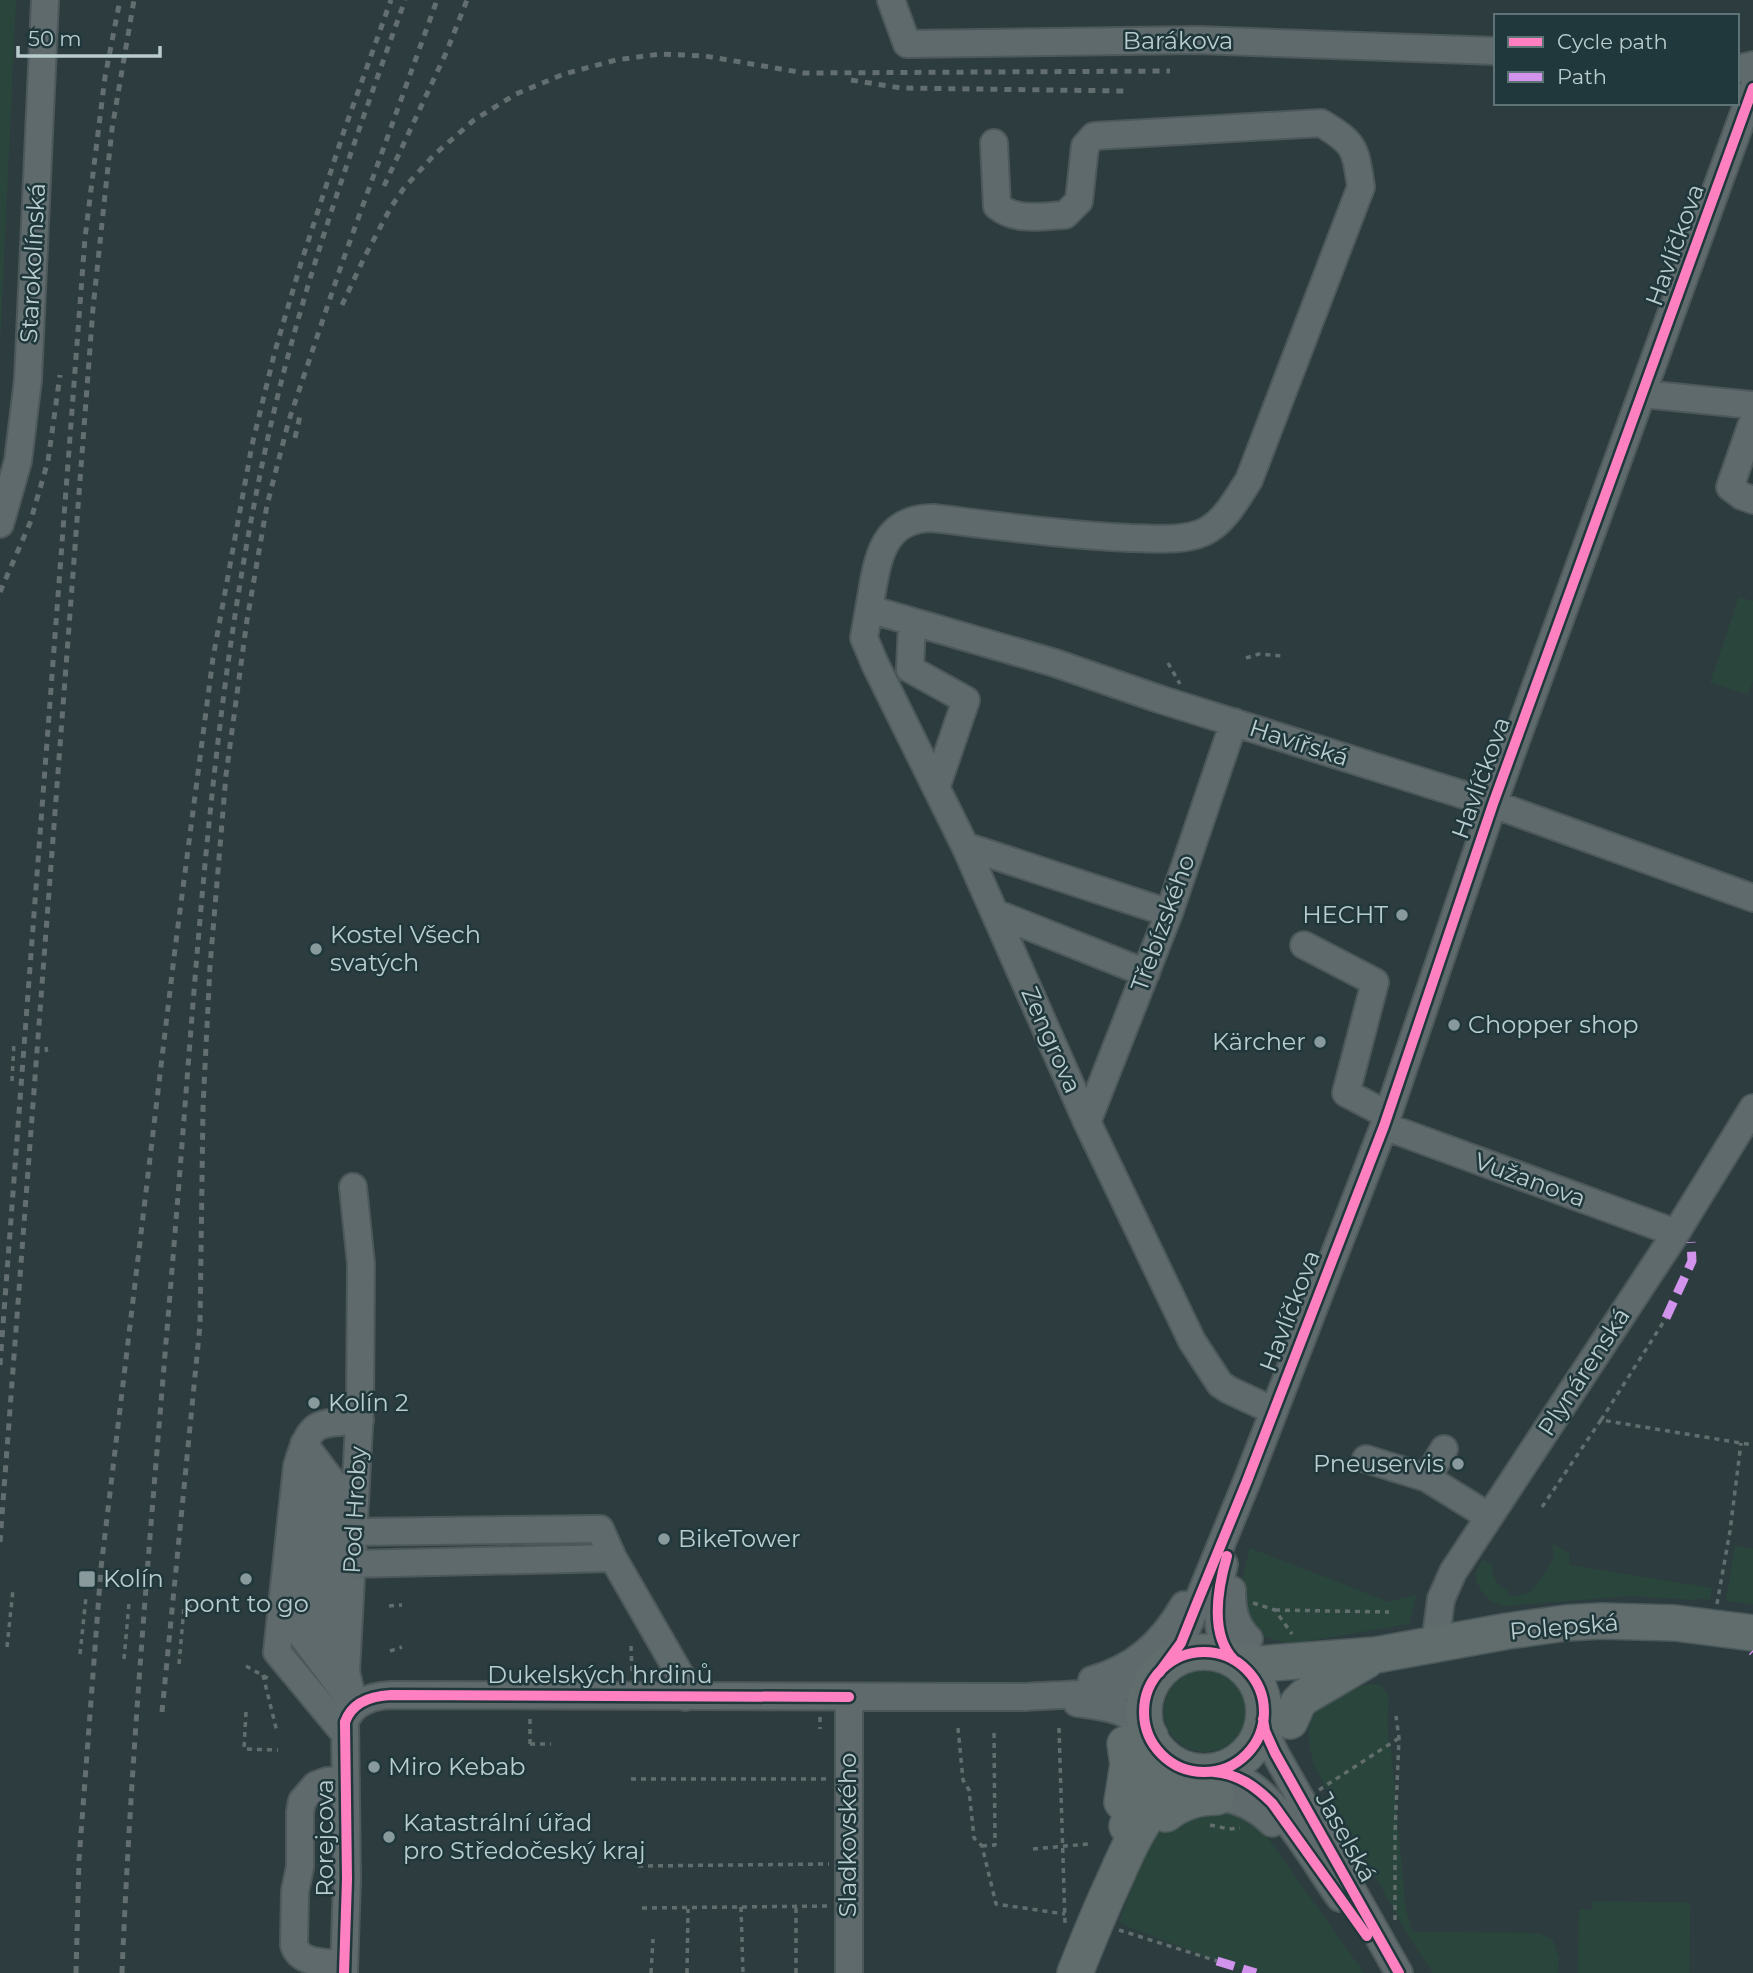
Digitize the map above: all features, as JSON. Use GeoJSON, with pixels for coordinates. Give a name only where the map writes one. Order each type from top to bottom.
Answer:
{"type":"FeatureCollection","features":[{"type":"Feature","properties":{"kind":"main road","name":"Polepská"},"geometry":{"type":"LineString","coordinates":[[1153,1663],[1198,1653],[1218,1654],[1242,1650],[1258,1664],[1376,1655],[1554,1625],[1601,1621],[1675,1623],[1753,1633]]}},
{"type":"Feature","properties":{"kind":"main road"},"geometry":{"type":"LineString","coordinates":[[1242,1650],[1243,1667],[1255,1681],[1263,1703],[1277,1720]]}},
{"type":"Feature","properties":{"kind":"main road","name":"Polepská"},"geometry":{"type":"LineString","coordinates":[[1075,1920],[1162,1818],[1181,1804],[1209,1797],[1229,1767],[1247,1754],[1258,1738],[1277,1720],[1273,1698],[1291,1683],[1376,1655]]}},
{"type":"Feature","properties":{"kind":"main road"},"geometry":{"type":"LineString","coordinates":[[1075,1973],[1075,1920],[1151,1761],[1137,1740],[1153,1663]]}},
{"type":"Feature","properties":{"kind":"main road"},"geometry":{"type":"LineString","coordinates":[[1137,1740],[1185,1769],[1209,1797]]}},
{"type":"Feature","properties":{"kind":"street","name":"Starokolínská"},"geometry":{"type":"LineString","coordinates":[[0,524],[18,461],[28,380],[45,0]]}},
{"type":"Feature","properties":{"kind":"street","name":"Barákova"},"geometry":{"type":"LineString","coordinates":[[891,0],[907,44],[1198,40],[1494,51]]}},
{"type":"Feature","properties":{"kind":"street","name":"Havlíčkova"},"geometry":{"type":"LineString","coordinates":[[1153,1663],[1181,1643],[1247,1481],[1386,1120],[1493,804],[1753,89]]}},
{"type":"Feature","properties":{"kind":"street"},"geometry":{"type":"LineString","coordinates":[[869,609],[884,545],[892,533],[910,521],[933,518],[1086,536],[1158,539],[1181,538],[1204,532],[1215,525],[1228,512],[1249,480],[1361,187],[1356,152],[1342,135],[1321,123],[1094,136],[1085,146],[1079,201],[1065,215],[1020,217],[997,206],[994,143]]}},
{"type":"Feature","properties":{"kind":"street"},"geometry":{"type":"LineString","coordinates":[[1644,394],[1753,405]]}},
{"type":"Feature","properties":{"kind":"street"},"geometry":{"type":"LineString","coordinates":[[1753,421],[1730,487],[1753,500]]}},
{"type":"Feature","properties":{"kind":"street","name":"Havířská"},"geometry":{"type":"LineString","coordinates":[[869,609],[1055,663],[1493,804],[1753,898]]}},
{"type":"Feature","properties":{"kind":"street","name":"Zengrova"},"geometry":{"type":"LineString","coordinates":[[869,609],[864,638],[965,846],[1087,1122],[1183,1322],[1210,1370],[1229,1390],[1274,1411]]}},
{"type":"Feature","properties":{"kind":"street"},"geometry":{"type":"LineString","coordinates":[[912,623],[910,669],[966,700],[936,788]]}},
{"type":"Feature","properties":{"kind":"street","name":"Třebízského"},"geometry":{"type":"LineString","coordinates":[[1087,1122],[1169,914],[1234,722]]}},
{"type":"Feature","properties":{"kind":"street"},"geometry":{"type":"LineString","coordinates":[[965,846],[1169,914]]}},
{"type":"Feature","properties":{"kind":"street"},"geometry":{"type":"LineString","coordinates":[[995,913],[1146,973]]}},
{"type":"Feature","properties":{"kind":"street","name":"Vužanova"},"geometry":{"type":"LineString","coordinates":[[1304,945],[1375,982],[1346,1093],[1386,1120],[1676,1233]]}},
{"type":"Feature","properties":{"kind":"street","name":"Plynárenská"},"geometry":{"type":"LineString","coordinates":[[1435,1644],[1437,1617],[1446,1587],[1488,1516],[1676,1233],[1753,1108]]}},
{"type":"Feature","properties":{"kind":"street","name":"Pod Hroby"},"geometry":{"type":"LineString","coordinates":[[354,1187],[361,1264],[360,1420],[346,1672],[354,1706]]}},
{"type":"Feature","properties":{"kind":"street"},"geometry":{"type":"LineString","coordinates":[[345,1734],[278,1652],[300,1455],[307,1437],[318,1425],[360,1420]]}},
{"type":"Feature","properties":{"kind":"street"},"geometry":{"type":"LineString","coordinates":[[1427,1478],[1444,1449]]}},
{"type":"Feature","properties":{"kind":"street"},"geometry":{"type":"LineString","coordinates":[[300,1455],[354,1527],[600,1529],[613,1558],[682,1678],[685,1697]]}},
{"type":"Feature","properties":{"kind":"street"},"geometry":{"type":"LineString","coordinates":[[1366,1459],[1427,1478],[1488,1516]]}},
{"type":"Feature","properties":{"kind":"street","name":"Havlíčkova"},"geometry":{"type":"LineString","coordinates":[[1242,1650],[1223,1643],[1219,1591],[1247,1481]]}},
{"type":"Feature","properties":{"kind":"street"},"geometry":{"type":"LineString","coordinates":[[294,1495],[351,1567],[613,1558]]}},
{"type":"Feature","properties":{"kind":"street"},"geometry":{"type":"LineString","coordinates":[[291,1523],[349,1599]]}},
{"type":"Feature","properties":{"kind":"street"},"geometry":{"type":"LineString","coordinates":[[288,1551],[332,1606],[347,1644]]}},
{"type":"Feature","properties":{"kind":"street"},"geometry":{"type":"LineString","coordinates":[[285,1580],[347,1644]]}},
{"type":"Feature","properties":{"kind":"street"},"geometry":{"type":"LineString","coordinates":[[281,1617],[354,1706]]}},
{"type":"Feature","properties":{"kind":"street","name":"Dukelských hrdinů"},"geometry":{"type":"LineString","coordinates":[[354,1706],[368,1699],[391,1695],[1026,1697],[1114,1689],[1140,1682],[1153,1663]]}},
{"type":"Feature","properties":{"kind":"street","name":"Sladkovského"},"geometry":{"type":"LineString","coordinates":[[849,1697],[849,1973]]}},
{"type":"Feature","properties":{"kind":"street","name":"Dukelských hrdinů"},"geometry":{"type":"LineString","coordinates":[[1026,1697],[1100,1706],[1122,1712],[1138,1721],[1137,1740]]}},
{"type":"Feature","properties":{"kind":"street","name":"Rorejcova"},"geometry":{"type":"LineString","coordinates":[[344,1968],[347,1879],[345,1734],[348,1714],[354,1706]]}},
{"type":"Feature","properties":{"kind":"street","name":"Jaselská"},"geometry":{"type":"LineString","coordinates":[[1277,1720],[1265,1731],[1275,1753],[1351,1903],[1393,1973]]}},
{"type":"Feature","properties":{"kind":"street"},"geometry":{"type":"LineString","coordinates":[[344,1968],[302,1957],[297,1953],[295,1891],[300,1867],[299,1812],[302,1801],[316,1785],[327,1781],[346,1780]]}},
{"type":"Feature","properties":{"kind":"street"},"geometry":{"type":"LineString","coordinates":[[1209,1797],[1241,1802],[1255,1808],[1351,1903]]}},
{"type":"Feature","properties":{"kind":"street","name":"Jaselská"},"geometry":{"type":"LineString","coordinates":[[1351,1903],[1399,1973]]}},
{"type":"Feature","properties":{"kind":"path"},"geometry":{"type":"LineString","coordinates":[[1246,658],[1259,654],[1282,656]]}},
{"type":"Feature","properties":{"kind":"path"},"geometry":{"type":"LineString","coordinates":[[1168,663],[1180,680]]}},
{"type":"Feature","properties":{"kind":"path"},"geometry":{"type":"LineString","coordinates":[[12,1081],[14,1044]]}},
{"type":"Feature","properties":{"kind":"path"},"geometry":{"type":"LineString","coordinates":[[46,1046],[47,1054]]}},
{"type":"Feature","properties":{"kind":"path"},"geometry":{"type":"LineString","coordinates":[[1542,1507],[1666,1318]]}},
{"type":"Feature","properties":{"kind":"path"},"geometry":{"type":"LineString","coordinates":[[1601,1420],[1753,1445]]}},
{"type":"Feature","properties":{"kind":"path"},"geometry":{"type":"LineString","coordinates":[[1717,1604],[1741,1443]]}},
{"type":"Feature","properties":{"kind":"path"},"geometry":{"type":"LineString","coordinates":[[7,1647],[13,1590]]}},
{"type":"Feature","properties":{"kind":"path"},"geometry":{"type":"LineString","coordinates":[[80,1654],[86,1597]]}},
{"type":"Feature","properties":{"kind":"path"},"geometry":{"type":"LineString","coordinates":[[1244,1600],[1275,1610],[1389,1612]]}},
{"type":"Feature","properties":{"kind":"path"},"geometry":{"type":"LineString","coordinates":[[124,1659],[129,1602]]}},
{"type":"Feature","properties":{"kind":"path"},"geometry":{"type":"LineString","coordinates":[[388,1606],[402,1605]]}},
{"type":"Feature","properties":{"kind":"path"},"geometry":{"type":"LineString","coordinates":[[179,1664],[184,1607],[198,1606]]}},
{"type":"Feature","properties":{"kind":"path"},"geometry":{"type":"LineString","coordinates":[[1275,1610],[1294,1637]]}},
{"type":"Feature","properties":{"kind":"path"},"geometry":{"type":"LineString","coordinates":[[631,1646],[632,1676]]}},
{"type":"Feature","properties":{"kind":"path"},"geometry":{"type":"LineString","coordinates":[[390,1651],[402,1647]]}},
{"type":"Feature","properties":{"kind":"path"},"geometry":{"type":"LineString","coordinates":[[263,1675],[277,1732]]}},
{"type":"Feature","properties":{"kind":"path"},"geometry":{"type":"LineString","coordinates":[[246,1712],[244,1749],[278,1750]]}},
{"type":"Feature","properties":{"kind":"path"},"geometry":{"type":"LineString","coordinates":[[1395,1921],[1399,1738],[1396,1716]]}},
{"type":"Feature","properties":{"kind":"path"},"geometry":{"type":"LineString","coordinates":[[530,1719],[530,1746],[551,1744]]}},
{"type":"Feature","properties":{"kind":"path"},"geometry":{"type":"LineString","coordinates":[[958,1728],[963,1780],[969,1790],[974,1838],[982,1846],[996,1904],[1075,1920],[1217,1961]]}},
{"type":"Feature","properties":{"kind":"path"},"geometry":{"type":"LineString","coordinates":[[982,1846],[995,1845],[993,1728]]}},
{"type":"Feature","properties":{"kind":"path"},"geometry":{"type":"LineString","coordinates":[[1059,1728],[1063,1846],[1075,1920]]}},
{"type":"Feature","properties":{"kind":"path"},"geometry":{"type":"LineString","coordinates":[[1319,1790],[1399,1738]]}},
{"type":"Feature","properties":{"kind":"path"},"geometry":{"type":"LineString","coordinates":[[631,1779],[848,1779]]}},
{"type":"Feature","properties":{"kind":"path"},"geometry":{"type":"LineString","coordinates":[[1209,1797],[1228,1829],[1246,1828]]}},
{"type":"Feature","properties":{"kind":"path"},"geometry":{"type":"LineString","coordinates":[[1034,1849],[1088,1844]]}},
{"type":"Feature","properties":{"kind":"path"},"geometry":{"type":"LineString","coordinates":[[638,1866],[848,1863]]}},
{"type":"Feature","properties":{"kind":"path"},"geometry":{"type":"LineString","coordinates":[[642,1908],[849,1906]]}},
{"type":"Feature","properties":{"kind":"path"},"geometry":{"type":"LineString","coordinates":[[741,1907],[743,1973]]}},
{"type":"Feature","properties":{"kind":"path"},"geometry":{"type":"LineString","coordinates":[[796,1907],[796,1973]]}},
{"type":"Feature","properties":{"kind":"path"},"geometry":{"type":"LineString","coordinates":[[687,1973],[688,1908]]}},
{"type":"Feature","properties":{"kind":"path"},"geometry":{"type":"LineString","coordinates":[[651,1973],[653,1939]]}},
{"type":"Feature","properties":{"kind":"green space"},"geometry":{"type":"Polygon","coordinates":[[[0,0],[16,0],[0,344],[0,0]]]}},
{"type":"Feature","properties":{"kind":"green space"},"geometry":{"type":"Polygon","coordinates":[[[1739,597],[1753,601],[1753,681],[1748,694],[1710,683],[1739,597]]]}},
{"type":"Feature","properties":{"kind":"green space"},"geometry":{"type":"Polygon","coordinates":[[[1551,1543],[1569,1553],[1569,1565],[1712,1588],[1710,1600],[1631,1596],[1502,1606],[1492,1601],[1480,1589],[1475,1573],[1483,1560],[1492,1564],[1496,1580],[1508,1591],[1507,1595],[1522,1595],[1532,1590],[1552,1560],[1554,1554],[1551,1543]]]}},
{"type":"Feature","properties":{"kind":"green space"},"geometry":{"type":"Polygon","coordinates":[[[1735,1546],[1753,1549],[1753,1604],[1726,1601],[1735,1546]]]}},
{"type":"Feature","properties":{"kind":"green space"},"geometry":{"type":"Polygon","coordinates":[[[1250,1548],[1389,1602],[1417,1594],[1409,1624],[1289,1644],[1260,1635],[1249,1620],[1241,1585],[1250,1548]]]}},
{"type":"Feature","properties":{"kind":"green space"},"geometry":{"type":"Polygon","coordinates":[[[1205,1670],[1221,1673],[1234,1682],[1243,1695],[1246,1711],[1243,1727],[1234,1740],[1221,1749],[1205,1752],[1189,1749],[1176,1740],[1167,1727],[1164,1711],[1167,1695],[1176,1682],[1189,1673],[1205,1670]]]}},
{"type":"Feature","properties":{"kind":"green space"},"geometry":{"type":"Polygon","coordinates":[[[1370,1684],[1381,1685],[1389,1697],[1388,1730],[1406,1912],[1412,1932],[1538,1933],[1552,1939],[1559,1958],[1558,1973],[1433,1973],[1409,1937],[1313,1764],[1310,1749],[1310,1724],[1319,1708],[1334,1697],[1370,1684]]]}},
{"type":"Feature","properties":{"kind":"green space"},"geometry":{"type":"Polygon","coordinates":[[[1213,1803],[1255,1820],[1364,1973],[1249,1973],[1119,1923],[1148,1843],[1184,1808],[1213,1803]]]}},
{"type":"Feature","properties":{"kind":"green space"},"geometry":{"type":"Polygon","coordinates":[[[1592,1901],[1690,1903],[1689,1973],[1578,1973],[1579,1909],[1592,1910],[1592,1901]]]}},
{"type":"Feature","properties":{"kind":"railway"},"geometry":{"type":"LineString","coordinates":[[0,1365],[85,238],[105,77],[120,0]]}},
{"type":"Feature","properties":{"kind":"railway"},"geometry":{"type":"LineString","coordinates":[[0,1542],[93,308],[112,129],[134,0]]}},
{"type":"Feature","properties":{"kind":"railway"},"geometry":{"type":"LineString","coordinates":[[76,1973],[79,1860],[101,1568],[175,949],[213,658],[252,445],[275,351],[344,131],[391,0]]}},
{"type":"Feature","properties":{"kind":"railway"},"geometry":{"type":"LineString","coordinates":[[122,1973],[140,1672],[194,989],[210,809],[233,629],[265,451],[293,336],[346,167],[405,0]]}},
{"type":"Feature","properties":{"kind":"railway"},"geometry":{"type":"LineString","coordinates":[[162,1712],[200,1325],[203,1107],[210,966],[226,775],[247,620],[267,505],[289,420],[341,266],[437,0]]}},
{"type":"Feature","properties":{"kind":"railway"},"geometry":{"type":"LineString","coordinates":[[384,186],[446,53],[467,0]]}},
{"type":"Feature","properties":{"kind":"railway"},"geometry":{"type":"LineString","coordinates":[[342,305],[391,207],[434,155],[474,120],[516,94],[564,74],[616,60],[660,54],[705,56],[804,73],[1170,71]]}},
{"type":"Feature","properties":{"kind":"railway"},"geometry":{"type":"LineString","coordinates":[[851,80],[901,88],[1124,91]]}},
{"type":"Feature","properties":{"kind":"railway"},"geometry":{"type":"LineString","coordinates":[[0,592],[30,523],[48,461],[60,375]]}},
{"type":"Feature","properties":{"kind":"railway"},"geometry":{"type":"LineString","coordinates":[[295,438],[301,411]]}},
{"type":"Feature","properties":{"kind":"marked path"},"geometry":{"type":"LineString","coordinates":[[1666,1318],[1692,1261],[1691,1242]]}},
{"type":"Feature","properties":{"kind":"marked path"},"geometry":{"type":"LineString","coordinates":[[1217,1961],[1256,1973]]}},
{"type":"Feature","properties":{"kind":"cycle path"},"geometry":{"type":"LineString","coordinates":[[1159,1673],[1181,1643],[1247,1481],[1384,1126],[1493,804],[1753,88]]}},
{"type":"Feature","properties":{"kind":"cycle path"},"geometry":{"type":"LineString","coordinates":[[1227,1556],[1219,1596],[1218,1624],[1226,1649],[1234,1660]]}},
{"type":"Feature","properties":{"kind":"cycle path"},"geometry":{"type":"LineString","coordinates":[[1204,1652],[1227,1657],[1246,1670],[1259,1689],[1264,1712],[1259,1735],[1246,1754],[1227,1767],[1204,1772],[1181,1767],[1162,1754],[1149,1735],[1144,1712],[1149,1689],[1162,1670],[1181,1657],[1204,1652]]}},
{"type":"Feature","properties":{"kind":"cycle path"},"geometry":{"type":"LineString","coordinates":[[344,1973],[347,1879],[345,1722],[352,1709],[363,1701],[391,1695],[849,1697]]}},
{"type":"Feature","properties":{"kind":"cycle path"},"geometry":{"type":"LineString","coordinates":[[1263,1719],[1265,1731],[1275,1753],[1399,1973]]}},
{"type":"Feature","properties":{"kind":"cycle path"},"geometry":{"type":"LineString","coordinates":[[1214,1772],[1231,1775],[1246,1782],[1272,1803],[1367,1936]]}},
{"type":"Feature","properties":{"kind":"place","name":"HECHT"},"geometry":{"type":"Point","coordinates":[1402,915]}},
{"type":"Feature","properties":{"kind":"place","name":"Kostel Všech svatých"},"geometry":{"type":"Point","coordinates":[316,949]}},
{"type":"Feature","properties":{"kind":"place","name":"Chopper shop"},"geometry":{"type":"Point","coordinates":[1454,1025]}},
{"type":"Feature","properties":{"kind":"place","name":"Kärcher"},"geometry":{"type":"Point","coordinates":[1320,1042]}},
{"type":"Feature","properties":{"kind":"place","name":"Kolín 2"},"geometry":{"type":"Point","coordinates":[314,1403]}},
{"type":"Feature","properties":{"kind":"place","name":"Pneuservis"},"geometry":{"type":"Point","coordinates":[1458,1464]}},
{"type":"Feature","properties":{"kind":"place","name":"BikeTower"},"geometry":{"type":"Point","coordinates":[664,1539]}},
{"type":"Feature","properties":{"kind":"place","name":"Kolín"},"geometry":{"type":"Point","coordinates":[87,1579]}},
{"type":"Feature","properties":{"kind":"place","name":"pont to go"},"geometry":{"type":"Point","coordinates":[246,1579]}},
{"type":"Feature","properties":{"kind":"place","name":"Miro Kebab"},"geometry":{"type":"Point","coordinates":[374,1767]}},
{"type":"Feature","properties":{"kind":"place","name":"Katastrální úřad pro Středočeský kraj"},"geometry":{"type":"Point","coordinates":[389,1837]}}]}
